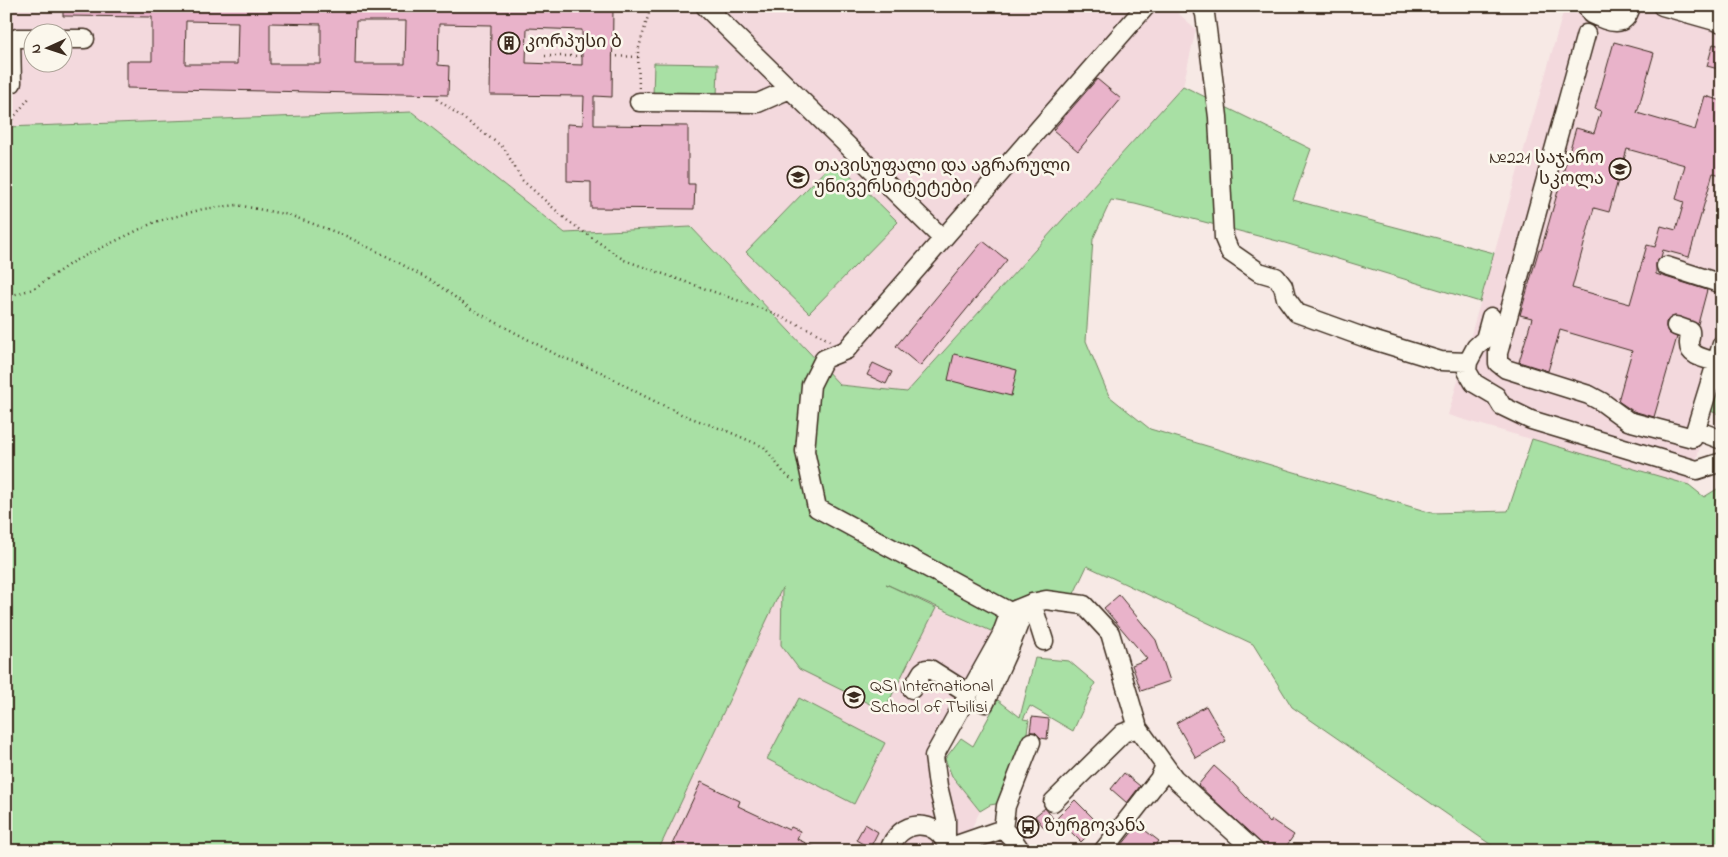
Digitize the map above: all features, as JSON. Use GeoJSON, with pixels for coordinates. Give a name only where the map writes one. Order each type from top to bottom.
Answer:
{"type":"FeatureCollection","features":[{"type":"Feature","properties":{"kind":"street"},"geometry":{"type":"LineString","coordinates":[[705,6],[943,239]]}},
{"type":"Feature","properties":{"kind":"street"},"geometry":{"type":"LineString","coordinates":[[1044,641],[1022,607],[817,508],[805,451],[812,385],[824,359],[846,350],[1146,6]]}},
{"type":"Feature","properties":{"kind":"street"},"geometry":{"type":"LineString","coordinates":[[1202,6],[1205,14],[1218,117],[1224,238],[1230,252],[1259,272],[1276,277],[1283,286],[1286,298],[1297,313],[1366,338],[1441,361],[1468,362]]}},
{"type":"Feature","properties":{"kind":"street"},"geometry":{"type":"LineString","coordinates":[[1587,6],[1591,14],[1618,22],[1626,20],[1632,6]]}},
{"type":"Feature","properties":{"kind":"street"},"geometry":{"type":"LineString","coordinates":[[1662,6],[1722,23]]}},
{"type":"Feature","properties":{"kind":"street"},"geometry":{"type":"LineString","coordinates":[[1586,34],[1498,353],[1498,363],[1506,369],[1589,395],[1628,421],[1690,438],[1695,436],[1722,344]]}},
{"type":"Feature","properties":{"kind":"street"},"geometry":{"type":"LineString","coordinates":[[12,83],[11,41],[22,38]]}},
{"type":"Feature","properties":{"kind":"street"},"geometry":{"type":"LineString","coordinates":[[72,39],[85,39]]}},
{"type":"Feature","properties":{"kind":"street"},"geometry":{"type":"LineString","coordinates":[[639,102],[758,103],[790,89]]}},
{"type":"Feature","properties":{"kind":"street"},"geometry":{"type":"LineString","coordinates":[[1666,266],[1722,284]]}},
{"type":"Feature","properties":{"kind":"street"},"geometry":{"type":"LineString","coordinates":[[1491,317],[1486,339],[1476,347],[1468,362],[1467,371],[1474,383],[1496,396],[1502,406],[1531,420],[1697,470],[1722,462]]}},
{"type":"Feature","properties":{"kind":"street"},"geometry":{"type":"LineString","coordinates":[[1676,326],[1690,331],[1689,344],[1692,352],[1716,362]]}},
{"type":"Feature","properties":{"kind":"street"},"geometry":{"type":"LineString","coordinates":[[1696,430],[1722,440]]}},
{"type":"Feature","properties":{"kind":"street"},"geometry":{"type":"LineString","coordinates":[[948,847],[946,819],[938,786],[934,756],[1001,636],[1022,607],[1046,600],[1084,605],[1110,633],[1138,728],[1174,778],[1255,851]]}},
{"type":"Feature","properties":{"kind":"street"},"geometry":{"type":"LineString","coordinates":[[985,703],[1016,634],[1022,607]]}},
{"type":"Feature","properties":{"kind":"street"},"geometry":{"type":"LineString","coordinates":[[912,689],[922,672],[930,669],[968,694]]}},
{"type":"Feature","properties":{"kind":"street"},"geometry":{"type":"LineString","coordinates":[[1053,802],[1123,733],[1138,728]]}},
{"type":"Feature","properties":{"kind":"street"},"geometry":{"type":"LineString","coordinates":[[948,847],[1012,839],[1006,806],[1031,742]]}},
{"type":"Feature","properties":{"kind":"street"},"geometry":{"type":"LineString","coordinates":[[1103,851],[1159,779],[1165,766]]}},
{"type":"Feature","properties":{"kind":"street"},"geometry":{"type":"LineString","coordinates":[[931,828],[938,786]]}},
{"type":"Feature","properties":{"kind":"street"},"geometry":{"type":"LineString","coordinates":[[889,851],[896,835],[904,829],[922,825],[937,831],[948,847]]}},
{"type":"Feature","properties":{"kind":"path"},"geometry":{"type":"LineString","coordinates":[[639,102],[638,51],[650,6]]}},
{"type":"Feature","properties":{"kind":"path"},"geometry":{"type":"LineString","coordinates":[[545,56],[582,56]]}},
{"type":"Feature","properties":{"kind":"path"},"geometry":{"type":"LineString","coordinates":[[612,56],[638,56]]}},
{"type":"Feature","properties":{"kind":"path"},"geometry":{"type":"LineString","coordinates":[[6,127],[30,97]]}},
{"type":"Feature","properties":{"kind":"path"},"geometry":{"type":"LineString","coordinates":[[437,99],[504,148],[522,180],[568,221],[624,260],[764,310],[811,330],[846,350]]}},
{"type":"Feature","properties":{"kind":"path"},"geometry":{"type":"LineString","coordinates":[[6,297],[34,289],[74,261],[155,222],[203,209],[238,205],[289,215],[346,236],[392,259],[437,284],[471,310],[558,356],[603,373],[683,415],[764,447],[784,473],[798,484]]}},
{"type":"Feature","properties":{"kind":"shaded area","name":"თავისუფალი და აგრარული უნივერსიტეტები"},"geometry":{"type":"Polygon","coordinates":[[[6,6],[1170,6],[1196,29],[1183,86],[907,392],[840,385],[691,227],[565,233],[412,112],[6,127],[6,6]]]}},
{"type":"Feature","properties":{"kind":"shaded area","name":"№221 საჯარო სკოლა"},"geometry":{"type":"Polygon","coordinates":[[[1565,6],[1722,6],[1722,371],[1689,485],[1448,415],[1565,6]]]}},
{"type":"Feature","properties":{"kind":"shaded area","name":"QSI International School of Tbilisi"},"geometry":{"type":"Polygon","coordinates":[[[818,553],[936,608],[1010,639],[943,754],[952,776],[980,811],[973,825],[969,841],[972,849],[975,851],[658,851],[796,557],[818,553]]]}},
{"type":"Feature","properties":{"kind":"green space"},"geometry":{"type":"Polygon","coordinates":[[[654,63],[718,64],[717,97],[653,96],[654,63]]]}},
{"type":"Feature","properties":{"kind":"green space"},"geometry":{"type":"Polygon","coordinates":[[[1183,86],[1311,149],[1293,200],[1494,253],[1480,302],[1285,243],[1135,204],[1111,200],[1093,239],[1086,341],[1109,396],[1150,429],[1432,513],[1508,511],[1532,439],[1689,485],[1704,497],[1722,486],[1722,851],[1500,851],[1292,707],[1253,644],[1087,566],[1071,600],[1042,594],[1012,600],[991,631],[886,584],[936,608],[884,711],[799,669],[781,645],[782,588],[658,851],[6,851],[6,127],[412,112],[565,233],[691,227],[840,385],[907,392],[1183,86]]]}},
{"type":"Feature","properties":{"kind":"green space"},"geometry":{"type":"Polygon","coordinates":[[[835,160],[898,222],[809,313],[746,252],[835,160]]]}},
{"type":"Feature","properties":{"kind":"green space"},"geometry":{"type":"Polygon","coordinates":[[[1722,371],[1722,415],[1710,411],[1722,371]]]}},
{"type":"Feature","properties":{"kind":"green space"},"geometry":{"type":"Polygon","coordinates":[[[1035,658],[1069,661],[1095,683],[1073,731],[1030,706],[1023,719],[1029,720],[1024,751],[1001,803],[990,805],[980,811],[952,776],[945,759],[961,738],[973,746],[998,700],[1020,717],[1035,658]]]}},
{"type":"Feature","properties":{"kind":"green space"},"geometry":{"type":"Polygon","coordinates":[[[799,698],[885,743],[854,804],[767,759],[799,698]]]}},
{"type":"Feature","properties":{"kind":"building","name":"კორპუსი ბ"},"geometry":{"type":"Polygon","coordinates":[[[63,6],[613,6],[612,97],[594,96],[594,125],[688,126],[688,184],[695,184],[694,209],[591,208],[591,182],[567,181],[567,124],[583,125],[584,96],[490,95],[491,25],[439,24],[438,65],[449,66],[448,95],[127,88],[127,61],[152,61],[152,17],[63,16],[63,6]],[[186,21],[185,64],[237,64],[238,22],[186,21]],[[356,21],[355,64],[405,64],[406,21],[356,21]],[[270,23],[270,64],[321,64],[321,24],[270,23]],[[527,28],[526,63],[582,65],[582,30],[527,28]]]}},
{"type":"Feature","properties":{"kind":"building"},"geometry":{"type":"Polygon","coordinates":[[[1614,42],[1654,53],[1637,113],[1695,130],[1705,96],[1722,101],[1722,175],[1713,173],[1689,257],[1663,250],[1661,257],[1656,263],[1656,274],[1707,290],[1698,324],[1675,316],[1666,322],[1668,332],[1677,337],[1654,417],[1633,411],[1618,401],[1632,351],[1560,330],[1548,371],[1519,362],[1532,318],[1520,315],[1539,249],[1541,250],[1576,128],[1594,133],[1601,111],[1595,109],[1614,42]],[[1627,149],[1609,212],[1594,208],[1572,288],[1630,304],[1647,245],[1655,247],[1661,226],[1676,230],[1684,202],[1676,199],[1685,165],[1627,149]]]}},
{"type":"Feature","properties":{"kind":"building"},"geometry":{"type":"Polygon","coordinates":[[[1713,44],[1722,46],[1722,70],[1707,66],[1713,44]]]}},
{"type":"Feature","properties":{"kind":"building"},"geometry":{"type":"Polygon","coordinates":[[[1097,79],[1121,99],[1078,151],[1053,130],[1097,79]]]}},
{"type":"Feature","properties":{"kind":"building"},"geometry":{"type":"Polygon","coordinates":[[[983,241],[1007,260],[920,366],[896,346],[983,241]]]}},
{"type":"Feature","properties":{"kind":"building"},"geometry":{"type":"Polygon","coordinates":[[[954,354],[1017,370],[1011,396],[948,380],[954,354]]]}},
{"type":"Feature","properties":{"kind":"building"},"geometry":{"type":"Polygon","coordinates":[[[873,363],[892,372],[886,384],[867,375],[873,363]]]}},
{"type":"Feature","properties":{"kind":"building"},"geometry":{"type":"Polygon","coordinates":[[[1119,595],[1156,640],[1170,681],[1141,691],[1132,665],[1147,659],[1104,608],[1119,595]]]}},
{"type":"Feature","properties":{"kind":"building"},"geometry":{"type":"Polygon","coordinates":[[[1206,706],[1226,741],[1196,758],[1176,723],[1206,706]]]}},
{"type":"Feature","properties":{"kind":"building"},"geometry":{"type":"Polygon","coordinates":[[[1032,717],[1049,719],[1047,739],[1041,738],[1035,732],[1030,732],[1032,717]]]}},
{"type":"Feature","properties":{"kind":"building"},"geometry":{"type":"Polygon","coordinates":[[[1214,766],[1233,783],[1270,823],[1272,820],[1294,835],[1283,851],[1271,851],[1264,846],[1198,785],[1214,766]]]}},
{"type":"Feature","properties":{"kind":"building"},"geometry":{"type":"Polygon","coordinates":[[[1124,773],[1140,786],[1127,803],[1111,789],[1124,773]]]}},
{"type":"Feature","properties":{"kind":"building"},"geometry":{"type":"Polygon","coordinates":[[[701,782],[740,801],[738,806],[789,830],[791,827],[800,831],[797,839],[823,851],[669,851],[701,782]]]}},
{"type":"Feature","properties":{"kind":"building"},"geometry":{"type":"Polygon","coordinates":[[[1075,800],[1099,824],[1081,842],[1057,818],[1075,800]]]}},
{"type":"Feature","properties":{"kind":"building"},"geometry":{"type":"Polygon","coordinates":[[[1045,808],[1055,821],[1045,829],[1035,816],[1045,808]]]}},
{"type":"Feature","properties":{"kind":"building"},"geometry":{"type":"Polygon","coordinates":[[[865,824],[878,832],[870,848],[856,840],[865,824]]]}},
{"type":"Feature","properties":{"kind":"building"},"geometry":{"type":"Polygon","coordinates":[[[1138,825],[1159,841],[1152,851],[1117,851],[1138,825]]]}},
{"type":"Feature","properties":{"kind":"place","name":"კორპუსი ბ"},"geometry":{"type":"Point","coordinates":[509,43]}},
{"type":"Feature","properties":{"kind":"place","name":"№221 საჯარო სკოლა"},"geometry":{"type":"Point","coordinates":[1620,169]}},
{"type":"Feature","properties":{"kind":"place","name":"თავისუფალი და აგრარული უნივერსიტეტები"},"geometry":{"type":"Point","coordinates":[798,177]}},
{"type":"Feature","properties":{"kind":"place","name":"QSI International School of Tbilisi"},"geometry":{"type":"Point","coordinates":[854,697]}},
{"type":"Feature","properties":{"kind":"place","name":"ზურგოვანა"},"geometry":{"type":"Point","coordinates":[1028,827]}}]}
